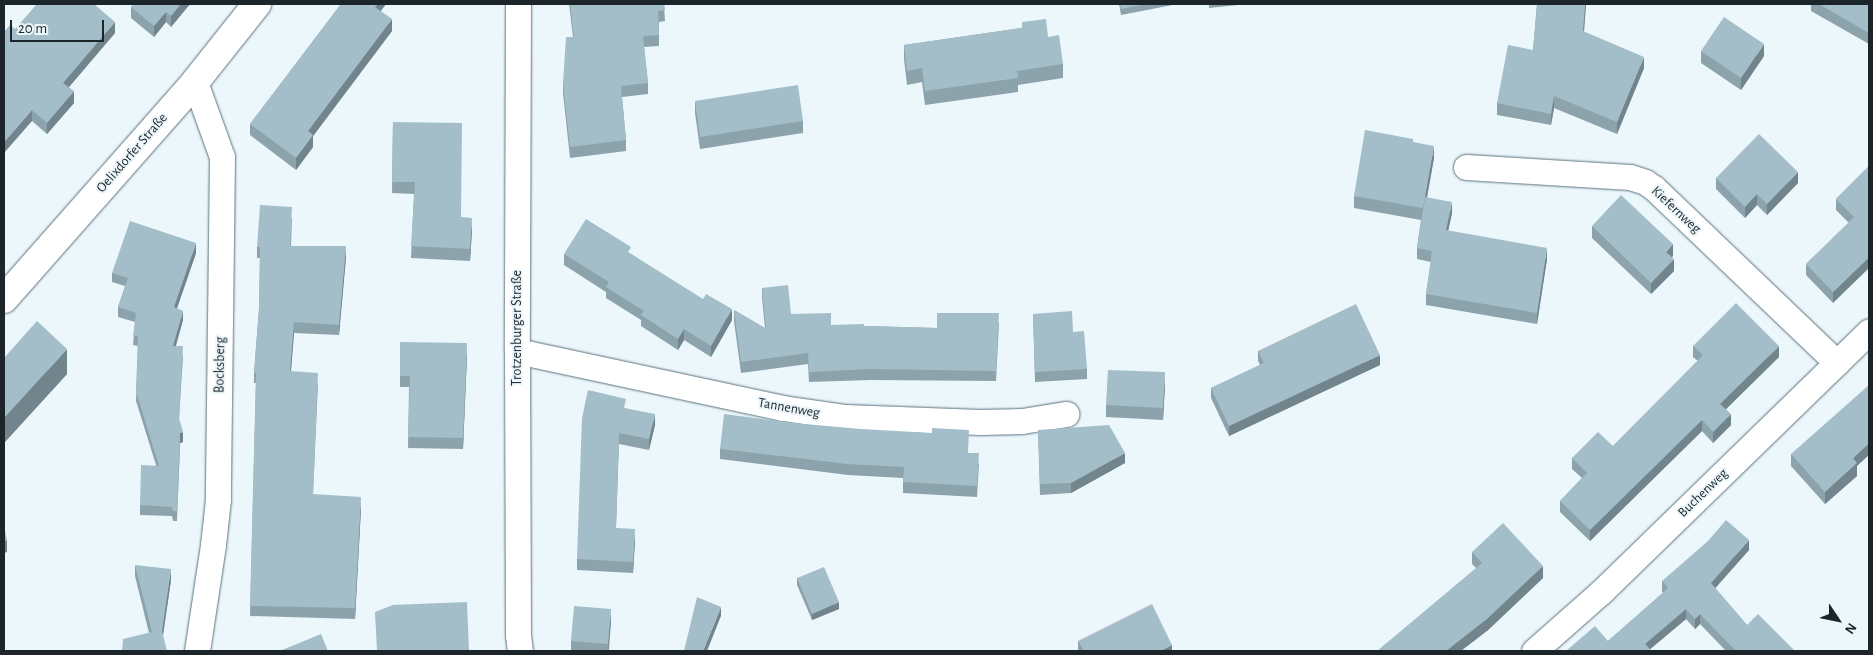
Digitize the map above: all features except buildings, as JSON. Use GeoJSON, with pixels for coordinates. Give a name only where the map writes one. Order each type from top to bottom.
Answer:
{"type":"FeatureCollection","features":[{"type":"Feature","properties":{"kind":"street","name":"Oelixdorfer Straße"},"geometry":{"type":"LineString","coordinates":[[4,299],[195,82],[257,4]]}},
{"type":"Feature","properties":{"kind":"street","name":"Trotzenburger Straße"},"geometry":{"type":"LineString","coordinates":[[518,4],[517,351],[518,635],[520,651]]}},
{"type":"Feature","properties":{"kind":"street","name":"Bocksberg"},"geometry":{"type":"LineString","coordinates":[[195,82],[222,156],[218,499],[214,545],[197,651]]}},
{"type":"Feature","properties":{"kind":"street","name":"Kiefernweg"},"geometry":{"type":"LineString","coordinates":[[1466,167],[1630,177],[1645,182],[1654,188],[1837,363]]}},
{"type":"Feature","properties":{"kind":"street","name":"Buchenweg"},"geometry":{"type":"LineString","coordinates":[[1534,651],[1601,592],[1869,331]]}},
{"type":"Feature","properties":{"kind":"street","name":"Tannenweg"},"geometry":{"type":"LineString","coordinates":[[517,351],[783,408],[836,416],[914,421],[980,422],[1022,421],[1066,414]]}}]}
